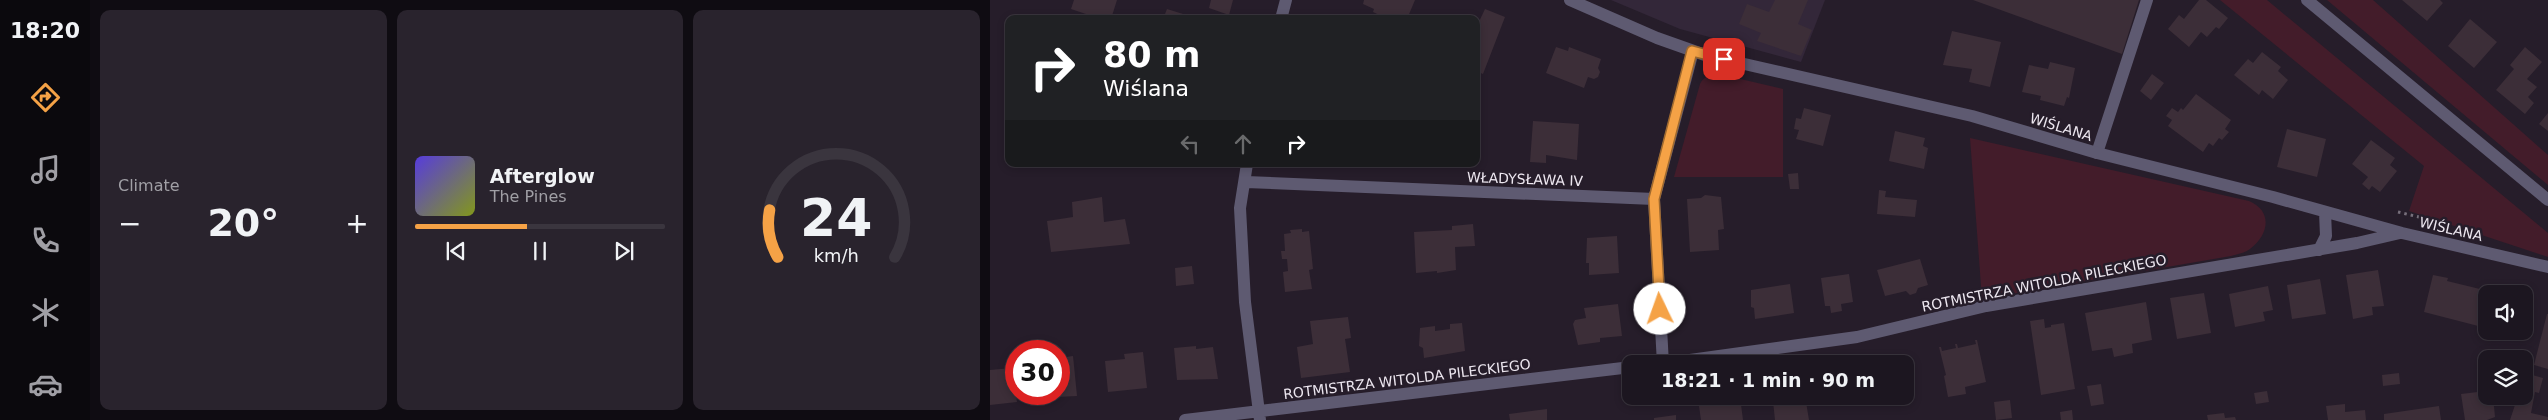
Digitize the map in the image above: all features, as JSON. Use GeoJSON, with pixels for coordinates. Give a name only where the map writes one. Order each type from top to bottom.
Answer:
{"type":"FeatureCollection","features":[{"type":"Feature","properties":{"kind":"street"},"geometry":{"type":"LineString","coordinates":[[1282,15],[1286,0]]}},
{"type":"Feature","properties":{"kind":"street","name":"WIŚLANA"},"geometry":{"type":"LineString","coordinates":[[1570,0],[1692,51],[1972,116],[2097,154],[2402,233],[2548,267]]}},
{"type":"Feature","properties":{"kind":"street"},"geometry":{"type":"LineString","coordinates":[[2097,154],[2147,0]]}},
{"type":"Feature","properties":{"kind":"street"},"geometry":{"type":"LineString","coordinates":[[2307,0],[2548,200]]}},
{"type":"Feature","properties":{"kind":"street"},"geometry":{"type":"LineString","coordinates":[[1662,355],[1654,199],[1692,51]]}},
{"type":"Feature","properties":{"kind":"street"},"geometry":{"type":"LineString","coordinates":[[1247,167],[1246,182],[1240,208],[1244,302],[1259,416]]}},
{"type":"Feature","properties":{"kind":"street","name":"WŁADYSŁAWA IV"},"geometry":{"type":"LineString","coordinates":[[1246,182],[1654,199]]}},
{"type":"Feature","properties":{"kind":"street"},"geometry":{"type":"LineString","coordinates":[[2319,250],[2326,236],[2325,212]]}},
{"type":"Feature","properties":{"kind":"street","name":"ROTMISTRZA WITOLDA PILECKIEGO"},"geometry":{"type":"LineString","coordinates":[[1727,355],[1856,337],[1986,306],[2319,250],[2402,233]]}},
{"type":"Feature","properties":{"kind":"street","name":"ROTMISTRZA WITOLDA PILECKIEGO"},"geometry":{"type":"LineString","coordinates":[[1185,420],[1259,416],[1622,368]]}},
{"type":"Feature","properties":{"kind":"shaded area"},"geometry":{"type":"Polygon","coordinates":[[[1611,0],[1825,0],[1801,62],[1680,29],[1611,0]]]}},
{"type":"Feature","properties":{"kind":"shaded area"},"geometry":{"type":"Polygon","coordinates":[[[2220,0],[2267,0],[2548,233],[2548,257],[2409,211],[2424,166],[2220,0]]]}},
{"type":"Feature","properties":{"kind":"shaded area"},"geometry":{"type":"Polygon","coordinates":[[[2327,0],[2373,0],[2548,155],[2548,185],[2327,0]]]}},
{"type":"Feature","properties":{"kind":"shaded area"},"geometry":{"type":"Polygon","coordinates":[[[1719,74],[1783,89],[1783,177],[1674,177],[1700,84],[1708,76],[1719,74]]]}},
{"type":"Feature","properties":{"kind":"shaded area"},"geometry":{"type":"Polygon","coordinates":[[[1970,138],[2249,201],[2257,205],[2262,211],[2266,224],[2261,237],[2250,249],[2231,256],[1982,299],[1970,138]]]}},
{"type":"Feature","properties":{"kind":"building"},"geometry":{"type":"Polygon","coordinates":[[[1074,0],[1117,0],[1112,15],[1089,15],[1071,9],[1074,0]]]}},
{"type":"Feature","properties":{"kind":"building"},"geometry":{"type":"Polygon","coordinates":[[[1211,0],[1233,0],[1229,15],[1209,8],[1211,0]]]}},
{"type":"Feature","properties":{"kind":"building"},"geometry":{"type":"Polygon","coordinates":[[[1364,0],[1415,0],[1409,15],[1379,15],[1373,12],[1374,9],[1363,4],[1364,0]]]}},
{"type":"Feature","properties":{"kind":"building"},"geometry":{"type":"Polygon","coordinates":[[[1775,0],[1808,0],[1798,24],[1812,30],[1801,56],[1757,41],[1761,33],[1739,24],[1747,4],[1769,12],[1775,0]]]}},
{"type":"Feature","properties":{"kind":"building"},"geometry":{"type":"Polygon","coordinates":[[[1973,0],[2139,0],[2122,54],[1973,0]]]}},
{"type":"Feature","properties":{"kind":"building"},"geometry":{"type":"Polygon","coordinates":[[[2199,0],[2206,0],[2228,18],[2219,29],[2216,27],[2207,37],[2201,32],[2189,47],[2168,29],[2179,15],[2184,19],[2199,0]]]}},
{"type":"Feature","properties":{"kind":"building"},"geometry":{"type":"Polygon","coordinates":[[[2402,0],[2440,0],[2443,3],[2427,21],[2402,0]]]}},
{"type":"Feature","properties":{"kind":"building"},"geometry":{"type":"Polygon","coordinates":[[[1167,9],[1186,15],[1165,15],[1167,9]]]}},
{"type":"Feature","properties":{"kind":"building"},"geometry":{"type":"Polygon","coordinates":[[[1485,9],[1505,17],[1483,74],[1480,73],[1480,20],[1485,9]]]}},
{"type":"Feature","properties":{"kind":"building"},"geometry":{"type":"Polygon","coordinates":[[[2470,19],[2497,42],[2474,68],[2448,46],[2470,19]]]}},
{"type":"Feature","properties":{"kind":"building"},"geometry":{"type":"Polygon","coordinates":[[[1952,31],[2001,42],[1990,87],[1969,82],[1972,69],[1943,65],[1952,31]]]}},
{"type":"Feature","properties":{"kind":"building"},"geometry":{"type":"Polygon","coordinates":[[[1556,47],[1568,51],[1569,47],[1601,59],[1598,77],[1594,79],[1588,77],[1584,88],[1546,73],[1556,47]]]}},
{"type":"Feature","properties":{"kind":"building"},"geometry":{"type":"Polygon","coordinates":[[[2525,47],[2542,62],[2527,79],[2537,87],[2528,97],[2534,103],[2525,114],[2496,90],[2514,69],[2510,65],[2525,47]]]}},
{"type":"Feature","properties":{"kind":"building"},"geometry":{"type":"Polygon","coordinates":[[[2262,52],[2281,67],[2278,71],[2288,80],[2273,99],[2262,90],[2259,95],[2234,75],[2248,59],[2253,63],[2262,52]]]}},
{"type":"Feature","properties":{"kind":"building"},"geometry":{"type":"Polygon","coordinates":[[[2050,62],[2075,68],[2069,98],[2067,97],[2064,106],[2040,100],[2041,96],[2022,92],[2029,65],[2048,69],[2050,62]]]}},
{"type":"Feature","properties":{"kind":"building"},"geometry":{"type":"Polygon","coordinates":[[[2152,74],[2164,83],[2151,100],[2140,91],[2152,74]]]}},
{"type":"Feature","properties":{"kind":"building"},"geometry":{"type":"Polygon","coordinates":[[[2196,94],[2231,120],[2225,129],[2229,132],[2222,140],[2219,138],[2213,146],[2209,143],[2203,152],[2168,126],[2172,120],[2166,116],[2172,108],[2178,112],[2181,108],[2183,110],[2196,94]]]}},
{"type":"Feature","properties":{"kind":"building"},"geometry":{"type":"Polygon","coordinates":[[[1804,108],[1831,115],[1823,146],[1796,139],[1799,130],[1794,129],[1796,118],[1801,119],[1804,108]]]}},
{"type":"Feature","properties":{"kind":"building"},"geometry":{"type":"Polygon","coordinates":[[[2548,113],[2548,131],[2539,124],[2548,113]]]}},
{"type":"Feature","properties":{"kind":"building"},"geometry":{"type":"Polygon","coordinates":[[[1533,121],[1579,124],[1577,160],[1546,155],[1546,163],[1530,162],[1533,121]]]}},
{"type":"Feature","properties":{"kind":"building"},"geometry":{"type":"Polygon","coordinates":[[[2287,129],[2326,139],[2317,177],[2277,167],[2287,129]]]}},
{"type":"Feature","properties":{"kind":"building"},"geometry":{"type":"Polygon","coordinates":[[[1895,131],[1925,138],[1923,146],[1928,148],[1924,169],[1889,161],[1895,131]]]}},
{"type":"Feature","properties":{"kind":"building"},"geometry":{"type":"Polygon","coordinates":[[[2371,140],[2395,158],[2390,165],[2397,171],[2380,192],[2372,186],[2369,190],[2362,184],[2368,177],[2352,164],[2371,140]]]}},
{"type":"Feature","properties":{"kind":"building"},"geometry":{"type":"Polygon","coordinates":[[[1798,173],[1799,189],[1790,189],[1788,174],[1798,173]]]}},
{"type":"Feature","properties":{"kind":"building"},"geometry":{"type":"Polygon","coordinates":[[[1879,190],[1886,191],[1885,197],[1917,200],[1915,217],[1877,214],[1879,190]]]}},
{"type":"Feature","properties":{"kind":"building"},"geometry":{"type":"Polygon","coordinates":[[[1705,195],[1721,197],[1724,229],[1718,230],[1719,250],[1690,252],[1687,199],[1701,198],[1705,195]]]}},
{"type":"Feature","properties":{"kind":"building"},"geometry":{"type":"Polygon","coordinates":[[[1102,197],[1104,222],[1125,219],[1130,244],[1051,252],[1047,221],[1073,217],[1072,202],[1102,197]]]}},
{"type":"Feature","properties":{"kind":"building"},"geometry":{"type":"Polygon","coordinates":[[[1473,224],[1475,246],[1455,247],[1456,270],[1437,273],[1437,271],[1416,273],[1414,232],[1452,230],[1452,226],[1473,224]]]}},
{"type":"Feature","properties":{"kind":"building"},"geometry":{"type":"Polygon","coordinates":[[[1302,229],[1302,232],[1309,231],[1313,269],[1309,270],[1312,289],[1285,292],[1283,272],[1288,271],[1287,259],[1282,259],[1281,251],[1285,251],[1284,234],[1291,233],[1290,230],[1302,229]]]}},
{"type":"Feature","properties":{"kind":"building"},"geometry":{"type":"Polygon","coordinates":[[[1617,236],[1619,273],[1589,275],[1589,263],[1586,263],[1587,238],[1617,236]]]}},
{"type":"Feature","properties":{"kind":"building"},"geometry":{"type":"Polygon","coordinates":[[[1920,259],[1928,285],[1918,288],[1916,293],[1910,295],[1906,291],[1885,296],[1877,270],[1920,259]]]}},
{"type":"Feature","properties":{"kind":"building"},"geometry":{"type":"Polygon","coordinates":[[[1192,266],[1194,284],[1176,286],[1175,268],[1192,266]]]}},
{"type":"Feature","properties":{"kind":"building"},"geometry":{"type":"Polygon","coordinates":[[[2378,270],[2384,306],[2372,307],[2373,315],[2353,319],[2346,275],[2378,270]]]}},
{"type":"Feature","properties":{"kind":"building"},"geometry":{"type":"Polygon","coordinates":[[[1849,274],[1853,302],[1841,304],[1842,311],[1831,313],[1830,306],[1825,306],[1821,278],[1849,274]]]}},
{"type":"Feature","properties":{"kind":"building"},"geometry":{"type":"Polygon","coordinates":[[[2433,275],[2448,278],[2447,281],[2478,289],[2478,326],[2424,312],[2433,275]]]}},
{"type":"Feature","properties":{"kind":"building"},"geometry":{"type":"Polygon","coordinates":[[[2320,279],[2326,314],[2292,319],[2287,285],[2320,279]]]}},
{"type":"Feature","properties":{"kind":"building"},"geometry":{"type":"Polygon","coordinates":[[[1790,284],[1794,313],[1755,319],[1754,308],[1751,307],[1751,290],[1790,284]]]}},
{"type":"Feature","properties":{"kind":"building"},"geometry":{"type":"Polygon","coordinates":[[[2268,286],[2273,310],[2263,312],[2265,321],[2235,327],[2229,294],[2268,286]]]}},
{"type":"Feature","properties":{"kind":"building"},"geometry":{"type":"Polygon","coordinates":[[[2204,293],[2211,333],[2177,339],[2170,298],[2204,293]]]}},
{"type":"Feature","properties":{"kind":"building"},"geometry":{"type":"Polygon","coordinates":[[[2146,302],[2152,340],[2132,344],[2133,353],[2114,357],[2112,348],[2092,351],[2085,313],[2146,302]]]}},
{"type":"Feature","properties":{"kind":"building"},"geometry":{"type":"Polygon","coordinates":[[[1618,304],[1622,336],[1600,338],[1600,342],[1578,345],[1573,324],[1575,320],[1586,318],[1584,308],[1618,304]]]}},
{"type":"Feature","properties":{"kind":"building"},"geometry":{"type":"Polygon","coordinates":[[[2548,314],[2548,369],[2534,365],[2548,314]]]}},
{"type":"Feature","properties":{"kind":"building"},"geometry":{"type":"Polygon","coordinates":[[[1348,317],[1351,338],[1345,339],[1350,372],[1301,378],[1297,347],[1313,344],[1310,321],[1348,317]]]}},
{"type":"Feature","properties":{"kind":"building"},"geometry":{"type":"Polygon","coordinates":[[[2044,319],[2045,328],[2064,323],[2075,389],[2041,395],[2030,321],[2044,319]]]}},
{"type":"Feature","properties":{"kind":"building"},"geometry":{"type":"Polygon","coordinates":[[[1462,323],[1465,351],[1424,358],[1423,348],[1419,346],[1420,328],[1435,326],[1435,331],[1450,329],[1450,324],[1462,323]]]}},
{"type":"Feature","properties":{"kind":"building"},"geometry":{"type":"Polygon","coordinates":[[[1975,340],[1977,340],[1986,382],[1965,387],[1966,394],[1948,397],[1944,376],[1946,375],[1939,347],[1941,347],[1942,351],[1956,348],[1955,344],[1957,344],[1958,348],[1976,344],[1975,340]]]}},
{"type":"Feature","properties":{"kind":"building"},"geometry":{"type":"Polygon","coordinates":[[[1196,346],[1196,349],[1213,347],[1218,379],[1177,380],[1174,348],[1196,346]]]}},
{"type":"Feature","properties":{"kind":"building"},"geometry":{"type":"Polygon","coordinates":[[[1143,352],[1147,388],[1108,392],[1105,361],[1125,359],[1124,354],[1143,352]]]}},
{"type":"Feature","properties":{"kind":"building"},"geometry":{"type":"Polygon","coordinates":[[[1070,356],[1073,356],[1077,396],[1070,396],[1070,356]]]}},
{"type":"Feature","properties":{"kind":"building"},"geometry":{"type":"Polygon","coordinates":[[[1005,369],[1005,403],[990,405],[990,370],[1005,369]]]}},
{"type":"Feature","properties":{"kind":"building"},"geometry":{"type":"Polygon","coordinates":[[[2399,373],[2400,384],[2383,386],[2382,375],[2399,373]]]}},
{"type":"Feature","properties":{"kind":"building"},"geometry":{"type":"Polygon","coordinates":[[[2533,375],[2543,378],[2539,393],[2535,392],[2533,402],[2533,375]]]}},
{"type":"Feature","properties":{"kind":"building"},"geometry":{"type":"Polygon","coordinates":[[[2101,384],[2104,404],[2091,406],[2087,386],[2101,384]]]}},
{"type":"Feature","properties":{"kind":"building"},"geometry":{"type":"Polygon","coordinates":[[[2267,391],[2269,402],[2256,404],[2254,393],[2267,391]]]}},
{"type":"Feature","properties":{"kind":"building"},"geometry":{"type":"Polygon","coordinates":[[[2478,392],[2478,405],[2494,405],[2495,417],[2487,420],[2465,420],[2461,394],[2478,392]]]}},
{"type":"Feature","properties":{"kind":"building"},"geometry":{"type":"Polygon","coordinates":[[[2010,400],[2012,418],[1996,420],[1994,402],[2010,400]]]}},
{"type":"Feature","properties":{"kind":"building"},"geometry":{"type":"Polygon","coordinates":[[[2345,404],[2345,412],[2365,410],[2366,420],[2328,420],[2326,406],[2345,404]]]}},
{"type":"Feature","properties":{"kind":"building"},"geometry":{"type":"Polygon","coordinates":[[[1741,405],[1743,420],[1701,420],[1699,406],[1741,405]]]}},
{"type":"Feature","properties":{"kind":"building"},"geometry":{"type":"Polygon","coordinates":[[[1773,405],[1806,405],[1809,420],[1775,420],[1773,405]]]}},
{"type":"Feature","properties":{"kind":"building"},"geometry":{"type":"Polygon","coordinates":[[[2515,405],[2533,405],[2531,413],[2548,417],[2548,420],[2510,420],[2515,405]]]}},
{"type":"Feature","properties":{"kind":"building"},"geometry":{"type":"Polygon","coordinates":[[[2439,406],[2441,420],[2384,420],[2384,414],[2439,406]]]}},
{"type":"Feature","properties":{"kind":"building"},"geometry":{"type":"Polygon","coordinates":[[[1547,409],[1547,420],[1510,420],[1509,414],[1547,409]]]}},
{"type":"Feature","properties":{"kind":"building"},"geometry":{"type":"Polygon","coordinates":[[[2072,410],[2073,420],[2061,420],[2060,412],[2072,410]]]}},
{"type":"Feature","properties":{"kind":"building"},"geometry":{"type":"Polygon","coordinates":[[[2224,413],[2225,418],[2235,417],[2236,420],[2208,420],[2207,415],[2224,413]]]}},
{"type":"Feature","properties":{"kind":"building"},"geometry":{"type":"Polygon","coordinates":[[[1676,415],[1676,420],[1654,420],[1654,418],[1676,415]]]}},
{"type":"Feature","properties":{"kind":"route"},"geometry":{"type":"LineString","coordinates":[[1660,309],[1654,199],[1692,51],[1724,59]]}}]}
